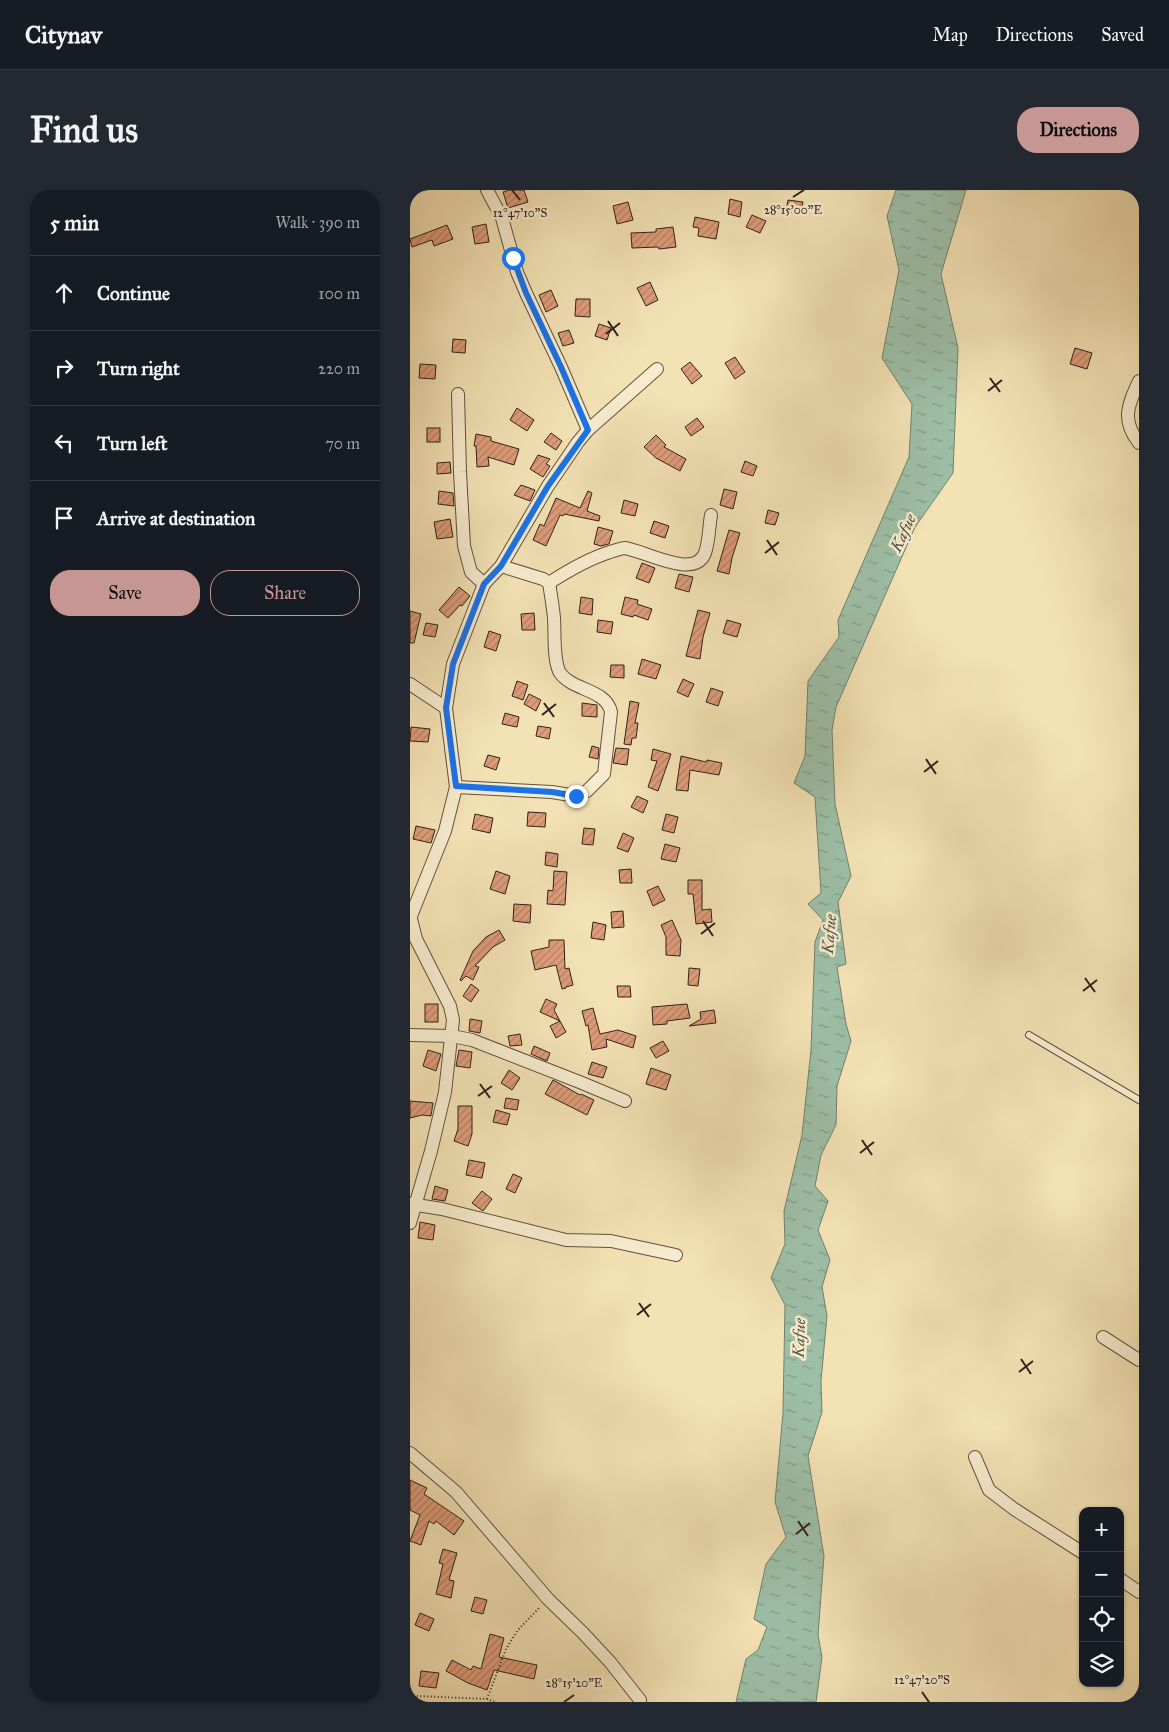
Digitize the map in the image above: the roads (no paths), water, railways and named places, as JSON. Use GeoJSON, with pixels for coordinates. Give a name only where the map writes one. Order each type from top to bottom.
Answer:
{"type":"FeatureCollection","features":[{"type":"Feature","properties":{"kind":"street"},"geometry":{"type":"LineString","coordinates":[[487,190],[502,218],[517,272],[588,430]]}},
{"type":"Feature","properties":{"kind":"street"},"geometry":{"type":"LineString","coordinates":[[410,1223],[412,1204],[431,1152],[446,1092],[452,1036],[453,1020],[450,1006],[416,939],[410,916],[445,831],[456,786],[446,708],[453,664],[484,584],[501,566],[548,486],[588,430],[657,369]]}},
{"type":"Feature","properties":{"kind":"street"},"geometry":{"type":"LineString","coordinates":[[1139,381],[1130,402],[1127,420],[1131,433],[1139,443]]}},
{"type":"Feature","properties":{"kind":"street"},"geometry":{"type":"LineString","coordinates":[[458,394],[464,546],[471,572],[484,584]]}},
{"type":"Feature","properties":{"kind":"street"},"geometry":{"type":"LineString","coordinates":[[549,583],[577,565],[600,555],[624,548],[680,564],[692,565],[699,562],[705,553],[711,515]]}},
{"type":"Feature","properties":{"kind":"street"},"geometry":{"type":"LineString","coordinates":[[501,566],[529,574],[549,583]]}},
{"type":"Feature","properties":{"kind":"street"},"geometry":{"type":"LineString","coordinates":[[456,786],[552,792],[576,796],[587,791],[604,774],[612,712],[602,697],[572,682],[561,673],[556,662],[554,616],[549,583]]}},
{"type":"Feature","properties":{"kind":"street"},"geometry":{"type":"LineString","coordinates":[[410,684],[446,708]]}},
{"type":"Feature","properties":{"kind":"street"},"geometry":{"type":"LineString","coordinates":[[410,1034],[452,1036],[472,1040],[625,1101]]}},
{"type":"Feature","properties":{"kind":"street"},"geometry":{"type":"LineString","coordinates":[[412,1204],[442,1209],[566,1240],[611,1241],[676,1255]]}},
{"type":"Feature","properties":{"kind":"street"},"geometry":{"type":"LineString","coordinates":[[1103,1337],[1139,1360]]}},
{"type":"Feature","properties":{"kind":"street"},"geometry":{"type":"LineString","coordinates":[[410,1453],[456,1492],[548,1599],[603,1655],[640,1700]]}},
{"type":"Feature","properties":{"kind":"street"},"geometry":{"type":"LineString","coordinates":[[975,1457],[989,1490],[1014,1509],[1081,1552]]}},
{"type":"Feature","properties":{"kind":"street"},"geometry":{"type":"LineString","coordinates":[[1124,1582],[1139,1592]]}},
{"type":"Feature","properties":{"kind":"lane"},"geometry":{"type":"LineString","coordinates":[[1029,1035],[1139,1100]]}},
{"type":"Feature","properties":{"kind":"water","name":"Kafue"},"geometry":{"type":"Polygon","coordinates":[[[896,190],[966,190],[941,274],[958,348],[953,473],[915,527],[836,707],[832,730],[835,804],[851,876],[838,902],[846,964],[837,967],[846,1024],[851,1041],[837,1086],[836,1125],[821,1155],[815,1186],[828,1201],[818,1230],[830,1260],[822,1287],[827,1316],[821,1381],[822,1412],[808,1456],[824,1556],[818,1635],[822,1657],[816,1702],[736,1702],[746,1659],[758,1650],[767,1627],[754,1619],[766,1564],[786,1537],[775,1502],[783,1413],[785,1305],[771,1278],[785,1244],[784,1211],[802,1135],[811,1050],[815,942],[823,920],[808,904],[821,893],[815,797],[794,783],[805,756],[808,681],[839,637],[838,620],[909,457],[912,404],[882,358],[899,270],[887,216],[896,190]]]}}]}
